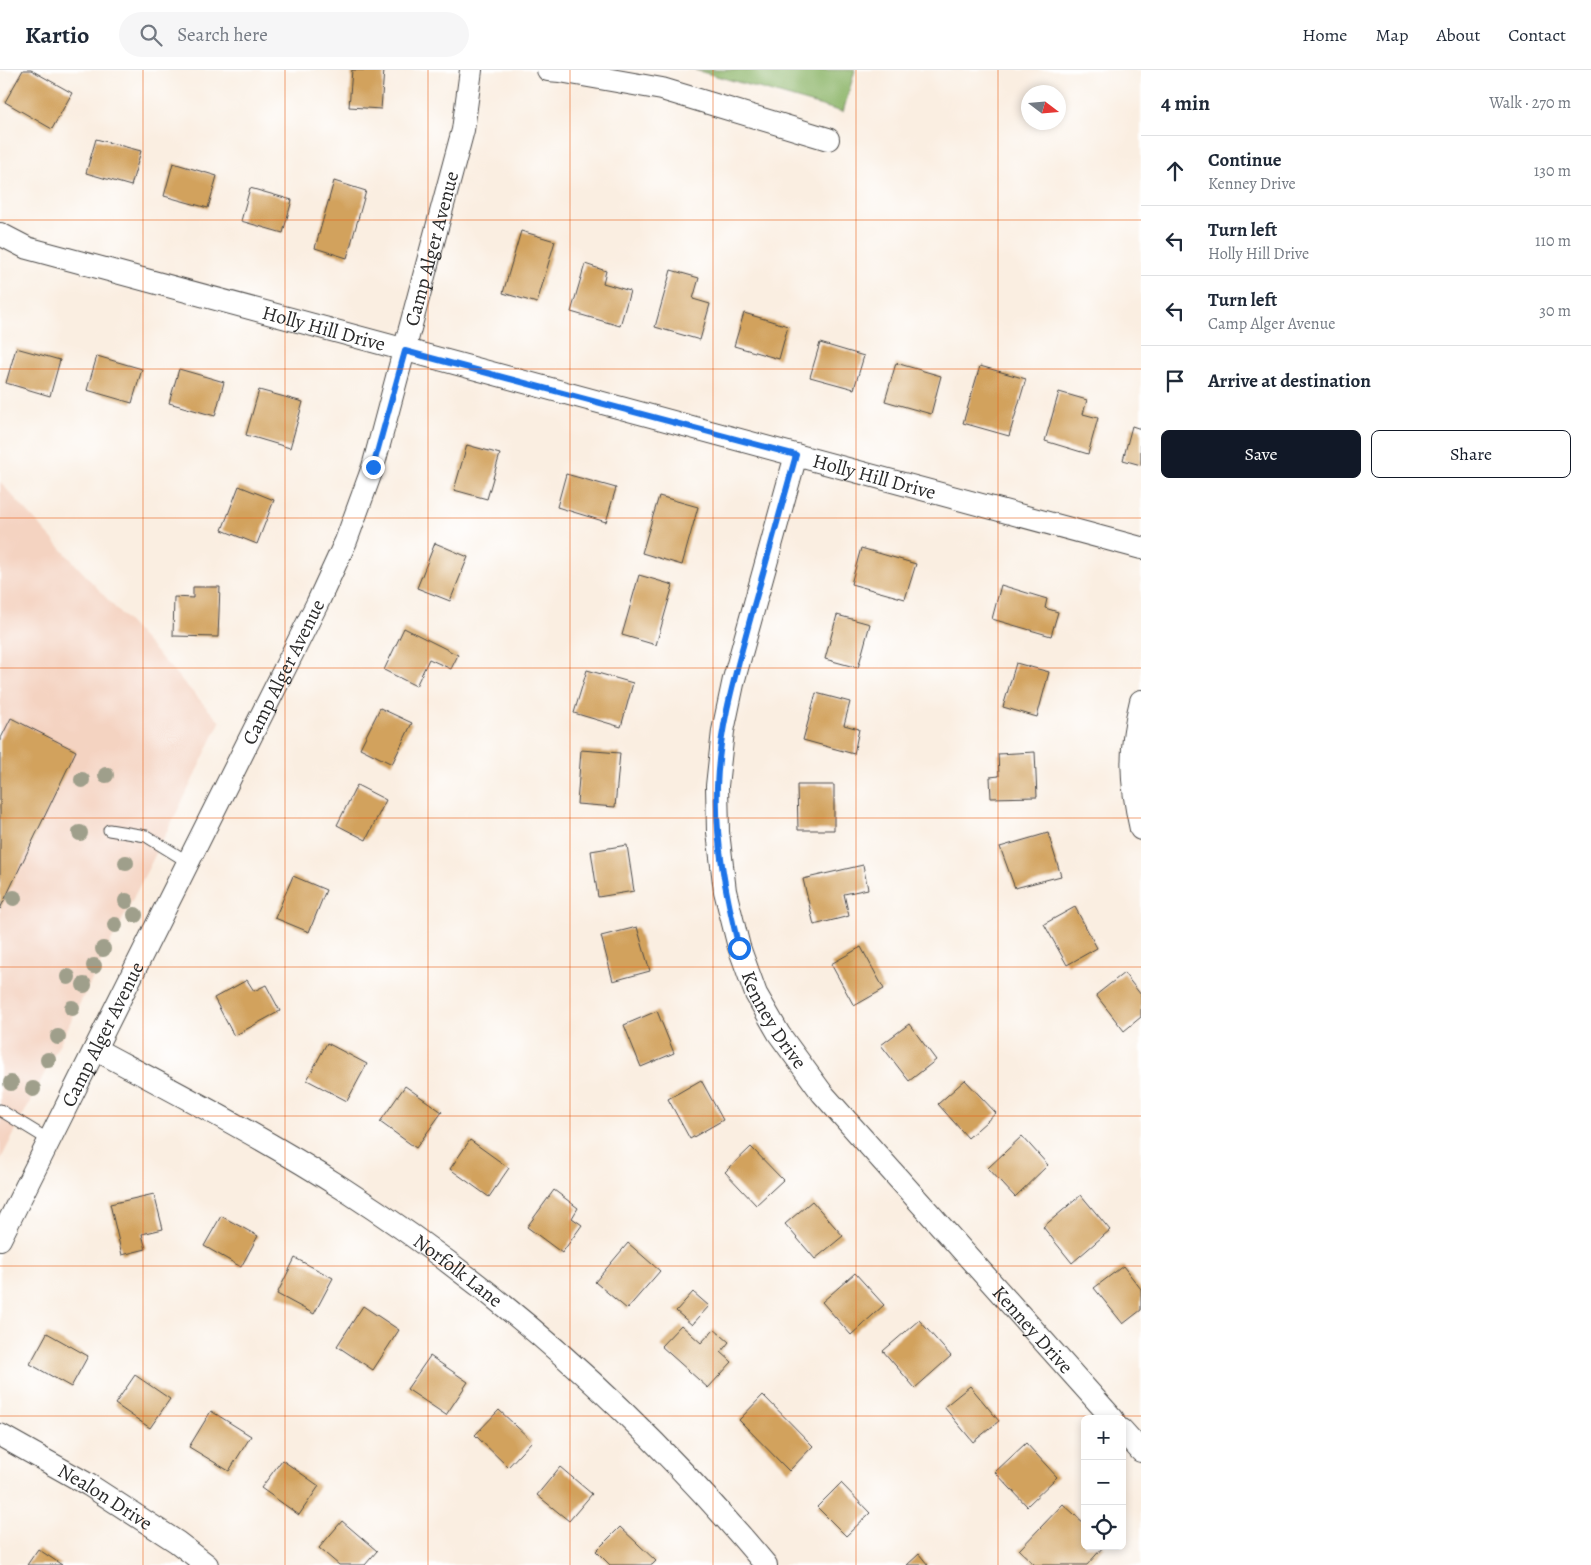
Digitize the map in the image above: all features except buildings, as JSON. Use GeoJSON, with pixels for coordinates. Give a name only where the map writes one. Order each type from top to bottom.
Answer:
{"type":"FeatureCollection","features":[{"type":"Feature","properties":{"kind":"street","name":"Camp Alger Avenue"},"geometry":{"type":"LineString","coordinates":[[0,1239],[317,604],[346,542],[373,467],[405,351],[463,130],[471,70]]}},
{"type":"Feature","properties":{"kind":"street"},"geometry":{"type":"LineString","coordinates":[[548,70],[560,70],[662,89],[828,139]]}},
{"type":"Feature","properties":{"kind":"street","name":"Holly Hill Drive"},"geometry":{"type":"LineString","coordinates":[[0,234],[27,248],[1141,548]]}},
{"type":"Feature","properties":{"kind":"street","name":"Kenney Drive"},"geometry":{"type":"LineString","coordinates":[[796,455],[734,679],[723,731],[717,786],[718,832],[725,891],[739,948],[756,994],[778,1034],[822,1093],[1109,1415]]}},
{"type":"Feature","properties":{"kind":"street"},"geometry":{"type":"LineString","coordinates":[[1141,701],[1134,726],[1131,762],[1134,799],[1141,829]]}},
{"type":"Feature","properties":{"kind":"street","name":"Norfolk Lane"},"geometry":{"type":"LineString","coordinates":[[95,1049],[249,1131],[346,1190],[439,1256],[524,1322],[626,1414],[723,1514],[766,1565]]}},
{"type":"Feature","properties":{"kind":"street"},"geometry":{"type":"LineString","coordinates":[[1126,1434],[1141,1451]]}},
{"type":"Feature","properties":{"kind":"street","name":"Nealon Drive"},"geometry":{"type":"LineString","coordinates":[[0,1435],[88,1485],[177,1542],[207,1565]]}},
{"type":"Feature","properties":{"kind":"lane"},"geometry":{"type":"LineString","coordinates":[[109,830],[146,836],[188,862]]}},
{"type":"Feature","properties":{"kind":"lane"},"geometry":{"type":"LineString","coordinates":[[0,1110],[49,1140]]}},
{"type":"Feature","properties":{"kind":"shaded area"},"geometry":{"type":"Polygon","coordinates":[[[0,482],[220,722],[185,796],[0,1161],[0,482]]]}},
{"type":"Feature","properties":{"kind":"green space"},"geometry":{"type":"Polygon","coordinates":[[[695,70],[855,70],[843,112],[695,70]]]}},
{"type":"Feature","properties":{"kind":"route"},"geometry":{"type":"LineString","coordinates":[[373,467],[405,351],[796,455],[734,679],[723,731],[717,786],[718,832],[725,891],[739,948]]}}]}
